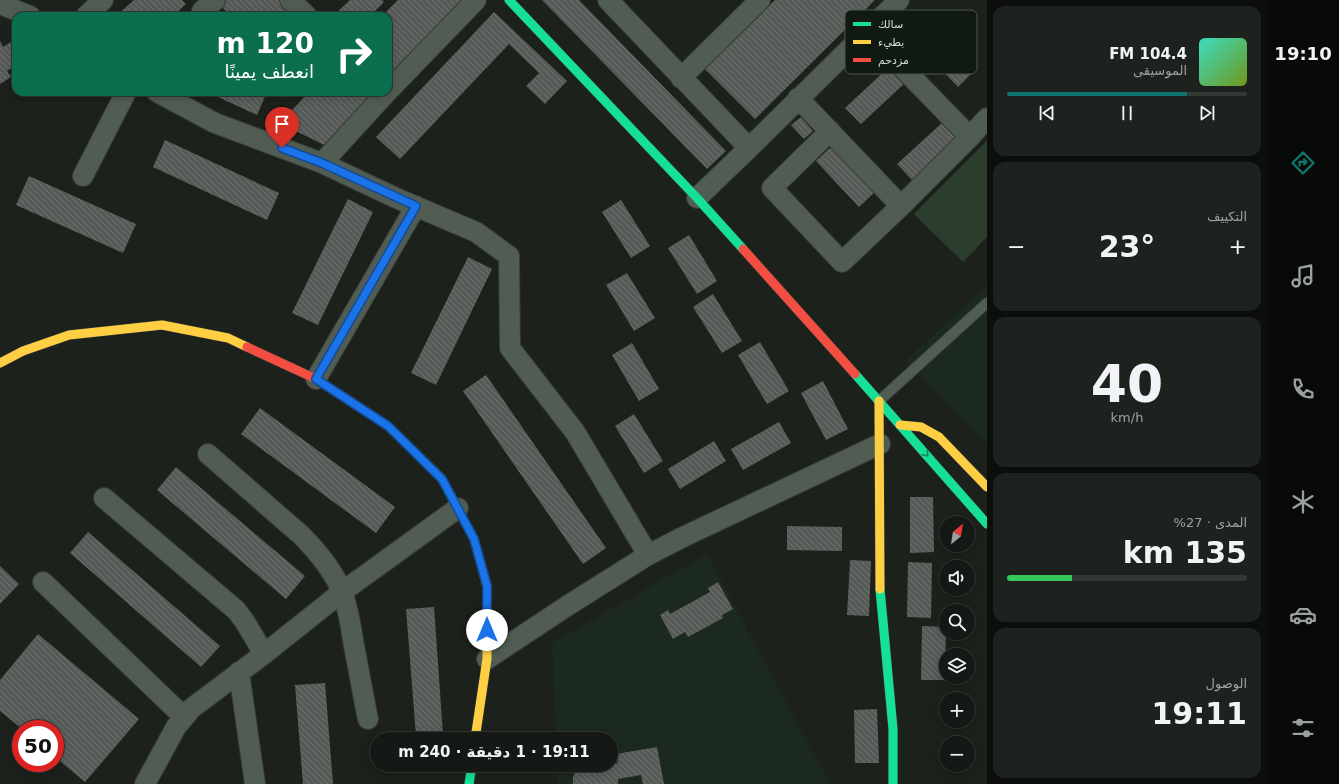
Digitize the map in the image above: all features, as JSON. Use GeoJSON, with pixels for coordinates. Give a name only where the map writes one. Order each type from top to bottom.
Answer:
{"type":"FeatureCollection","features":[{"type":"Feature","properties":{"kind":"main road"},"geometry":{"type":"LineString","coordinates":[[509,0],[697,198],[900,424],[987,524]]}},
{"type":"Feature","properties":{"kind":"main road"},"geometry":{"type":"LineString","coordinates":[[0,364],[23,351],[69,335],[162,325],[228,338],[316,379],[388,426],[442,479],[474,539],[487,586],[487,659],[476,732]]}},
{"type":"Feature","properties":{"kind":"main road"},"geometry":{"type":"LineString","coordinates":[[879,401],[880,468],[878,582],[893,729],[893,784]]}},
{"type":"Feature","properties":{"kind":"main road"},"geometry":{"type":"LineString","coordinates":[[900,424],[916,425],[931,431],[939,437],[987,487]]}},
{"type":"Feature","properties":{"kind":"main road"},"geometry":{"type":"LineString","coordinates":[[469,784],[471,772]]}},
{"type":"Feature","properties":{"kind":"street"},"geometry":{"type":"LineString","coordinates":[[90,12],[103,0]]}},
{"type":"Feature","properties":{"kind":"street"},"geometry":{"type":"LineString","coordinates":[[202,12],[215,0]]}},
{"type":"Feature","properties":{"kind":"street"},"geometry":{"type":"LineString","coordinates":[[290,0],[303,12]]}},
{"type":"Feature","properties":{"kind":"street"},"geometry":{"type":"LineString","coordinates":[[392,86],[476,0]]}},
{"type":"Feature","properties":{"kind":"street"},"geometry":{"type":"LineString","coordinates":[[681,78],[760,0]]}},
{"type":"Feature","properties":{"kind":"street"},"geometry":{"type":"LineString","coordinates":[[889,10],[899,0]]}},
{"type":"Feature","properties":{"kind":"street"},"geometry":{"type":"LineString","coordinates":[[614,2],[681,78],[749,148]]}},
{"type":"Feature","properties":{"kind":"street"},"geometry":{"type":"LineString","coordinates":[[0,4],[20,12]]}},
{"type":"Feature","properties":{"kind":"street"},"geometry":{"type":"LineString","coordinates":[[697,198],[845,53]]}},
{"type":"Feature","properties":{"kind":"street"},"geometry":{"type":"LineString","coordinates":[[908,74],[970,137]]}},
{"type":"Feature","properties":{"kind":"street"},"geometry":{"type":"LineString","coordinates":[[83,176],[124,96]]}},
{"type":"Feature","properties":{"kind":"street"},"geometry":{"type":"LineString","coordinates":[[164,96],[215,123],[322,163],[476,232],[509,256],[510,348],[575,432],[648,554]]}},
{"type":"Feature","properties":{"kind":"street"},"geometry":{"type":"LineString","coordinates":[[322,163],[382,96]]}},
{"type":"Feature","properties":{"kind":"street"},"geometry":{"type":"LineString","coordinates":[[798,98],[901,206]]}},
{"type":"Feature","properties":{"kind":"street"},"geometry":{"type":"LineString","coordinates":[[830,131],[772,188],[842,262],[901,206],[987,118]]}},
{"type":"Feature","properties":{"kind":"street"},"geometry":{"type":"LineString","coordinates":[[316,379],[416,206]]}},
{"type":"Feature","properties":{"kind":"street"},"geometry":{"type":"LineString","coordinates":[[487,659],[648,554],[880,444]]}},
{"type":"Feature","properties":{"kind":"street"},"geometry":{"type":"LineString","coordinates":[[208,454],[313,546],[328,566],[342,592],[348,611],[368,719]]}},
{"type":"Feature","properties":{"kind":"street"},"geometry":{"type":"LineString","coordinates":[[104,498],[236,610],[264,654]]}},
{"type":"Feature","properties":{"kind":"street"},"geometry":{"type":"LineString","coordinates":[[145,784],[169,738],[192,708],[264,654],[342,592],[458,508]]}},
{"type":"Feature","properties":{"kind":"street"},"geometry":{"type":"LineString","coordinates":[[44,582],[184,717]]}},
{"type":"Feature","properties":{"kind":"street"},"geometry":{"type":"LineString","coordinates":[[239,672],[255,784]]}},
{"type":"Feature","properties":{"kind":"lane"},"geometry":{"type":"LineString","coordinates":[[879,401],[987,303]]}},
{"type":"Feature","properties":{"kind":"shaded area"},"geometry":{"type":"Polygon","coordinates":[[[987,141],[987,237],[963,262],[914,214],[987,141]]]}},
{"type":"Feature","properties":{"kind":"shaded area"},"geometry":{"type":"Polygon","coordinates":[[[987,285],[987,444],[905,361],[987,285]]]}},
{"type":"Feature","properties":{"kind":"shaded area"},"geometry":{"type":"Polygon","coordinates":[[[707,554],[830,784],[559,784],[558,772],[618,772],[618,732],[556,732],[552,643],[707,554]]]}},
{"type":"Feature","properties":{"kind":"building"},"geometry":{"type":"Polygon","coordinates":[[[134,0],[182,0],[186,4],[177,12],[120,12],[134,0]]]}},
{"type":"Feature","properties":{"kind":"building"},"geometry":{"type":"Polygon","coordinates":[[[222,0],[281,0],[293,12],[227,12],[219,4],[222,0]]]}},
{"type":"Feature","properties":{"kind":"building"},"geometry":{"type":"Polygon","coordinates":[[[350,0],[382,0],[384,2],[374,12],[337,12],[350,0]]]}},
{"type":"Feature","properties":{"kind":"building"},"geometry":{"type":"Polygon","coordinates":[[[398,0],[464,0],[392,74],[392,12],[386,12],[398,0]]]}},
{"type":"Feature","properties":{"kind":"building"},"geometry":{"type":"Polygon","coordinates":[[[542,0],[579,0],[726,151],[707,169],[542,0]]]}},
{"type":"Feature","properties":{"kind":"building"},"geometry":{"type":"Polygon","coordinates":[[[775,0],[875,0],[865,10],[845,10],[845,30],[755,119],[705,69],[775,0]]]}},
{"type":"Feature","properties":{"kind":"building"},"geometry":{"type":"Polygon","coordinates":[[[494,12],[567,81],[545,104],[526,86],[539,73],[509,44],[400,159],[376,137],[494,12]]]}},
{"type":"Feature","properties":{"kind":"building"},"geometry":{"type":"Polygon","coordinates":[[[0,41],[3,47],[11,42],[12,68],[7,71],[11,77],[0,84],[0,41]]]}},
{"type":"Feature","properties":{"kind":"building"},"geometry":{"type":"Polygon","coordinates":[[[881,74],[898,74],[906,82],[861,124],[845,108],[881,74]]]}},
{"type":"Feature","properties":{"kind":"building"},"geometry":{"type":"Polygon","coordinates":[[[946,74],[971,74],[958,87],[946,74]]]}},
{"type":"Feature","properties":{"kind":"building"},"geometry":{"type":"Polygon","coordinates":[[[216,96],[265,96],[257,115],[216,96]]]}},
{"type":"Feature","properties":{"kind":"building"},"geometry":{"type":"Polygon","coordinates":[[[305,96],[371,96],[324,145],[280,123],[305,96]]]}},
{"type":"Feature","properties":{"kind":"building"},"geometry":{"type":"Polygon","coordinates":[[[801,117],[813,131],[804,139],[791,125],[801,117]]]}},
{"type":"Feature","properties":{"kind":"building"},"geometry":{"type":"Polygon","coordinates":[[[943,122],[958,139],[913,181],[897,164],[943,122]]]}},
{"type":"Feature","properties":{"kind":"building"},"geometry":{"type":"Polygon","coordinates":[[[165,140],[279,193],[267,220],[153,167],[165,140]]]}},
{"type":"Feature","properties":{"kind":"building"},"geometry":{"type":"Polygon","coordinates":[[[833,145],[876,191],[859,207],[816,161],[833,145]]]}},
{"type":"Feature","properties":{"kind":"building"},"geometry":{"type":"Polygon","coordinates":[[[29,176],[136,224],[123,253],[16,205],[29,176]]]}},
{"type":"Feature","properties":{"kind":"building"},"geometry":{"type":"Polygon","coordinates":[[[348,199],[373,212],[318,325],[292,313],[348,199]]]}},
{"type":"Feature","properties":{"kind":"building"},"geometry":{"type":"Polygon","coordinates":[[[621,200],[650,246],[631,258],[602,212],[621,200]]]}},
{"type":"Feature","properties":{"kind":"building"},"geometry":{"type":"Polygon","coordinates":[[[689,235],[717,281],[697,294],[668,248],[689,235]]]}},
{"type":"Feature","properties":{"kind":"building"},"geometry":{"type":"Polygon","coordinates":[[[468,257],[492,269],[436,385],[411,373],[468,257]]]}},
{"type":"Feature","properties":{"kind":"building"},"geometry":{"type":"Polygon","coordinates":[[[627,273],[655,318],[634,331],[606,285],[627,273]]]}},
{"type":"Feature","properties":{"kind":"building"},"geometry":{"type":"Polygon","coordinates":[[[713,294],[742,341],[722,353],[693,307],[713,294]]]}},
{"type":"Feature","properties":{"kind":"building"},"geometry":{"type":"Polygon","coordinates":[[[760,342],[789,391],[767,404],[738,355],[760,342]]]}},
{"type":"Feature","properties":{"kind":"building"},"geometry":{"type":"Polygon","coordinates":[[[632,343],[659,389],[639,401],[612,355],[632,343]]]}},
{"type":"Feature","properties":{"kind":"building"},"geometry":{"type":"Polygon","coordinates":[[[486,375],[606,548],[583,564],[463,391],[486,375]]]}},
{"type":"Feature","properties":{"kind":"building"},"geometry":{"type":"Polygon","coordinates":[[[823,381],[848,429],[826,440],[801,393],[823,381]]]}},
{"type":"Feature","properties":{"kind":"building"},"geometry":{"type":"Polygon","coordinates":[[[260,408],[395,507],[376,533],[241,434],[260,408]]]}},
{"type":"Feature","properties":{"kind":"building"},"geometry":{"type":"Polygon","coordinates":[[[634,414],[663,461],[644,473],[615,426],[634,414]]]}},
{"type":"Feature","properties":{"kind":"building"},"geometry":{"type":"Polygon","coordinates":[[[779,422],[791,443],[743,470],[731,449],[779,422]]]}},
{"type":"Feature","properties":{"kind":"building"},"geometry":{"type":"Polygon","coordinates":[[[714,441],[726,461],[680,489],[668,469],[714,441]]]}},
{"type":"Feature","properties":{"kind":"building"},"geometry":{"type":"Polygon","coordinates":[[[176,467],[305,576],[286,599],[157,490],[176,467]]]}},
{"type":"Feature","properties":{"kind":"building"},"geometry":{"type":"Polygon","coordinates":[[[910,497],[933,497],[934,552],[910,553],[910,497]]]}},
{"type":"Feature","properties":{"kind":"building"},"geometry":{"type":"Polygon","coordinates":[[[787,526],[842,527],[842,551],[787,550],[787,526]]]}},
{"type":"Feature","properties":{"kind":"building"},"geometry":{"type":"Polygon","coordinates":[[[88,532],[220,646],[201,667],[70,553],[88,532]]]}},
{"type":"Feature","properties":{"kind":"building"},"geometry":{"type":"Polygon","coordinates":[[[850,560],[871,561],[869,616],[847,615],[850,560]]]}},
{"type":"Feature","properties":{"kind":"building"},"geometry":{"type":"Polygon","coordinates":[[[908,562],[932,563],[931,618],[907,617],[908,562]]]}},
{"type":"Feature","properties":{"kind":"building"},"geometry":{"type":"Polygon","coordinates":[[[0,566],[19,584],[0,604],[0,566]]]}},
{"type":"Feature","properties":{"kind":"building"},"geometry":{"type":"Polygon","coordinates":[[[718,582],[733,609],[722,615],[723,618],[688,637],[685,632],[673,639],[660,615],[668,610],[670,614],[710,592],[708,588],[718,582]]]}},
{"type":"Feature","properties":{"kind":"building"},"geometry":{"type":"Polygon","coordinates":[[[434,607],[443,732],[416,732],[406,609],[434,607]]]}},
{"type":"Feature","properties":{"kind":"building"},"geometry":{"type":"Polygon","coordinates":[[[922,626],[939,627],[939,640],[946,640],[946,648],[939,648],[939,680],[921,680],[922,626]]]}},
{"type":"Feature","properties":{"kind":"building"},"geometry":{"type":"Polygon","coordinates":[[[38,634],[139,719],[85,782],[64,764],[64,720],[12,721],[0,711],[0,680],[38,634]]]}},
{"type":"Feature","properties":{"kind":"building"},"geometry":{"type":"Polygon","coordinates":[[[325,683],[333,784],[303,784],[295,685],[325,683]]]}},
{"type":"Feature","properties":{"kind":"building"},"geometry":{"type":"Polygon","coordinates":[[[877,709],[879,763],[855,763],[854,710],[877,709]]]}},
{"type":"Feature","properties":{"kind":"building"},"geometry":{"type":"Polygon","coordinates":[[[657,747],[664,784],[643,784],[641,775],[618,779],[618,784],[573,784],[573,777],[576,772],[618,772],[618,754],[657,747]]]}},
{"type":"Feature","properties":{"kind":"traffic: fast"},"geometry":{"type":"LineString","coordinates":[[509,0],[697,198],[743,249]]}},
{"type":"Feature","properties":{"kind":"traffic: fast"},"geometry":{"type":"LineString","coordinates":[[855,374],[987,524]]}},
{"type":"Feature","properties":{"kind":"traffic: fast"},"geometry":{"type":"LineString","coordinates":[[356,405],[388,426],[442,479],[474,539],[482,568]]}},
{"type":"Feature","properties":{"kind":"traffic: fast"},"geometry":{"type":"LineString","coordinates":[[880,589],[893,729],[893,784]]}},
{"type":"Feature","properties":{"kind":"traffic: fast"},"geometry":{"type":"LineString","coordinates":[[469,784],[471,772]]}},
{"type":"Feature","properties":{"kind":"traffic: slow"},"geometry":{"type":"LineString","coordinates":[[0,363],[23,351],[69,335],[162,325],[228,338],[247,347]]}},
{"type":"Feature","properties":{"kind":"traffic: slow"},"geometry":{"type":"LineString","coordinates":[[879,401],[880,589]]}},
{"type":"Feature","properties":{"kind":"traffic: slow"},"geometry":{"type":"LineString","coordinates":[[900,425],[921,427],[939,437],[987,487]]}},
{"type":"Feature","properties":{"kind":"traffic: slow"},"geometry":{"type":"LineString","coordinates":[[476,732],[487,659],[487,586],[482,568]]}},
{"type":"Feature","properties":{"kind":"traffic: jam"},"geometry":{"type":"LineString","coordinates":[[743,249],[855,374]]}},
{"type":"Feature","properties":{"kind":"traffic: jam"},"geometry":{"type":"LineString","coordinates":[[247,347],[316,379],[356,405]]}},
{"type":"Feature","properties":{"kind":"route"},"geometry":{"type":"LineString","coordinates":[[282,148],[322,163],[416,206],[316,379],[388,426],[442,479],[474,539],[487,586],[487,630]]}}]}
